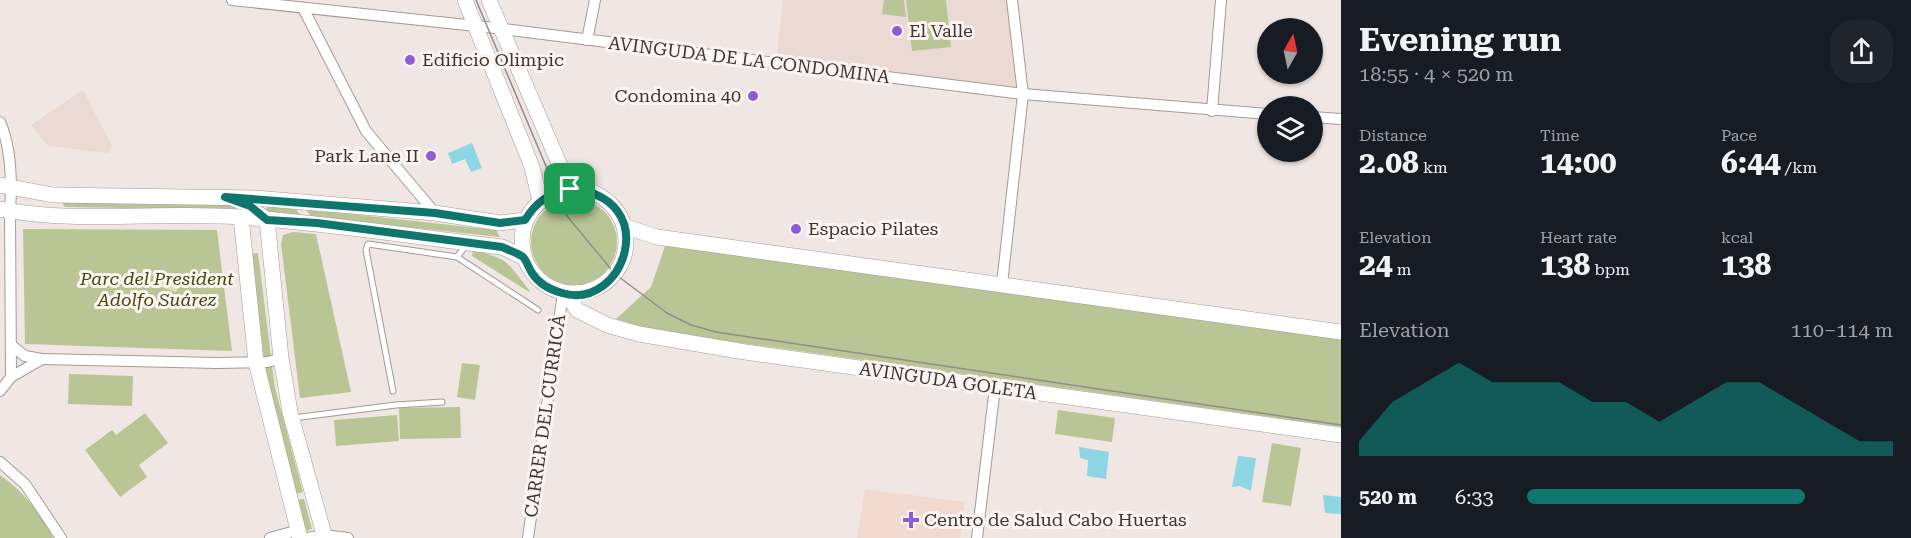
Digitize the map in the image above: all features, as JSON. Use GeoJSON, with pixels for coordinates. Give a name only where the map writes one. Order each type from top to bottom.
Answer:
{"type":"FeatureCollection","features":[{"type":"Feature","properties":{"kind":"main road"},"geometry":{"type":"LineString","coordinates":[[465,0],[532,167],[540,201]]}},
{"type":"Feature","properties":{"kind":"main road"},"geometry":{"type":"LineString","coordinates":[[489,0],[570,189]]}},
{"type":"Feature","properties":{"kind":"main road"},"geometry":{"type":"LineString","coordinates":[[6,186],[53,195],[255,198],[435,213],[500,223],[525,220]]}},
{"type":"Feature","properties":{"kind":"main road"},"geometry":{"type":"LineString","coordinates":[[570,189],[584,190],[601,197],[621,216],[626,227],[628,243],[615,274],[607,283],[588,292],[565,294],[548,288],[534,277],[523,257],[521,239],[525,220],[540,201],[556,192],[570,189]]}},
{"type":"Feature","properties":{"kind":"main road"},"geometry":{"type":"LineString","coordinates":[[225,197],[250,206],[267,220],[281,358],[292,419],[324,537]]}},
{"type":"Feature","properties":{"kind":"main road"},"geometry":{"type":"LineString","coordinates":[[5,210],[56,214],[241,217],[317,223],[502,247],[523,257]]}},
{"type":"Feature","properties":{"kind":"main road"},"geometry":{"type":"LineString","coordinates":[[241,217],[256,362],[302,535]]}},
{"type":"Feature","properties":{"kind":"main road"},"geometry":{"type":"LineString","coordinates":[[626,227],[657,237],[1341,332]]}},
{"type":"Feature","properties":{"kind":"main road","name":"AVINGUDA GOLETA"},"geometry":{"type":"LineString","coordinates":[[565,294],[577,309],[607,325],[639,334],[744,352],[1341,435]]}},
{"type":"Feature","properties":{"kind":"street","name":"AVINGUDA DE LA CONDOMINA"},"geometry":{"type":"LineString","coordinates":[[232,0],[501,28],[1023,94],[1257,113]]}},
{"type":"Feature","properties":{"kind":"street"},"geometry":{"type":"LineString","coordinates":[[587,40],[595,0]]}},
{"type":"Feature","properties":{"kind":"street"},"geometry":{"type":"LineString","coordinates":[[1002,284],[1023,94],[1012,0]]}},
{"type":"Feature","properties":{"kind":"street"},"geometry":{"type":"LineString","coordinates":[[1212,111],[1221,0]]}},
{"type":"Feature","properties":{"kind":"street"},"geometry":{"type":"LineString","coordinates":[[303,8],[366,131],[435,213]]}},
{"type":"Feature","properties":{"kind":"street"},"geometry":{"type":"LineString","coordinates":[[1323,118],[1341,119]]}},
{"type":"Feature","properties":{"kind":"street"},"geometry":{"type":"LineString","coordinates":[[0,122],[6,135],[5,210],[11,377]]}},
{"type":"Feature","properties":{"kind":"street"},"geometry":{"type":"LineString","coordinates":[[0,153],[6,135]]}},
{"type":"Feature","properties":{"kind":"street","name":"CARRER DEL CURRICÀ"},"geometry":{"type":"LineString","coordinates":[[528,538],[565,294]]}},
{"type":"Feature","properties":{"kind":"street"},"geometry":{"type":"LineString","coordinates":[[11,345],[25,356],[42,359],[256,362],[281,358]]}},
{"type":"Feature","properties":{"kind":"street"},"geometry":{"type":"LineString","coordinates":[[0,391],[11,377],[42,359]]}},
{"type":"Feature","properties":{"kind":"street"},"geometry":{"type":"LineString","coordinates":[[977,538],[995,387]]}},
{"type":"Feature","properties":{"kind":"street"},"geometry":{"type":"LineString","coordinates":[[0,462],[26,484],[62,538]]}},
{"type":"Feature","properties":{"kind":"street"},"geometry":{"type":"LineString","coordinates":[[270,538],[302,535],[348,538]]}},
{"type":"Feature","properties":{"kind":"lane"},"geometry":{"type":"LineString","coordinates":[[457,257],[468,243]]}},
{"type":"Feature","properties":{"kind":"lane"},"geometry":{"type":"LineString","coordinates":[[393,391],[366,250],[368,244],[457,257],[538,310]]}},
{"type":"Feature","properties":{"kind":"lane"},"geometry":{"type":"LineString","coordinates":[[292,419],[309,414],[442,402]]}},
{"type":"Feature","properties":{"kind":"shaded area","name":"El Valle"},"geometry":{"type":"Polygon","coordinates":[[[783,0],[1012,0],[1023,94],[776,62],[783,0]]]}},
{"type":"Feature","properties":{"kind":"shaded area"},"geometry":{"type":"Polygon","coordinates":[[[83,90],[112,146],[108,153],[48,146],[31,125],[83,90]]]}},
{"type":"Feature","properties":{"kind":"shaded area","name":"Centro de Salud Cabo Huertas"},"geometry":{"type":"Polygon","coordinates":[[[865,489],[965,502],[960,538],[857,538],[865,489]]]}},
{"type":"Feature","properties":{"kind":"green space"},"geometry":{"type":"Polygon","coordinates":[[[884,0],[904,0],[906,17],[882,14],[884,0]]]}},
{"type":"Feature","properties":{"kind":"green space"},"geometry":{"type":"Polygon","coordinates":[[[906,0],[946,0],[951,47],[912,51],[906,0]]]}},
{"type":"Feature","properties":{"kind":"green space"},"geometry":{"type":"Polygon","coordinates":[[[574,199],[590,203],[604,212],[613,226],[617,242],[613,258],[604,272],[590,281],[574,285],[558,281],[544,272],[535,258],[531,242],[535,226],[544,212],[558,203],[574,199]]]}},
{"type":"Feature","properties":{"kind":"green space"},"geometry":{"type":"Polygon","coordinates":[[[61,201],[236,204],[236,210],[65,207],[61,201]]]}},
{"type":"Feature","properties":{"kind":"green space"},"geometry":{"type":"Polygon","coordinates":[[[268,206],[296,209],[301,216],[267,212],[265,210],[268,206]]]}},
{"type":"Feature","properties":{"kind":"green space"},"geometry":{"type":"Polygon","coordinates":[[[305,209],[496,230],[500,237],[312,217],[305,209]]]}},
{"type":"Feature","properties":{"kind":"green space","name":"Parc del President Adolfo Suárez"},"geometry":{"type":"Polygon","coordinates":[[[23,229],[217,230],[232,351],[25,344],[23,229]]]}},
{"type":"Feature","properties":{"kind":"green space"},"geometry":{"type":"Polygon","coordinates":[[[293,232],[316,234],[351,392],[300,398],[281,244],[283,235],[293,232]]]}},
{"type":"Feature","properties":{"kind":"green space"},"geometry":{"type":"Polygon","coordinates":[[[665,246],[682,246],[1341,337],[1341,427],[656,331],[616,319],[651,287],[665,246]]]}},
{"type":"Feature","properties":{"kind":"green space"},"geometry":{"type":"Polygon","coordinates":[[[473,251],[501,259],[512,268],[530,291],[472,256],[473,251]]]}},
{"type":"Feature","properties":{"kind":"green space"},"geometry":{"type":"Polygon","coordinates":[[[258,253],[271,356],[264,359],[252,254],[258,253]]]}},
{"type":"Feature","properties":{"kind":"green space"},"geometry":{"type":"Polygon","coordinates":[[[462,363],[480,365],[475,400],[457,397],[462,363]]]}},
{"type":"Feature","properties":{"kind":"green space"},"geometry":{"type":"Polygon","coordinates":[[[272,366],[275,388],[303,492],[296,494],[268,389],[265,367],[272,366]]]}},
{"type":"Feature","properties":{"kind":"green space"},"geometry":{"type":"Polygon","coordinates":[[[69,374],[133,376],[132,406],[68,404],[69,374]]]}},
{"type":"Feature","properties":{"kind":"green space"},"geometry":{"type":"Polygon","coordinates":[[[460,407],[461,438],[400,439],[399,408],[460,407]]]}},
{"type":"Feature","properties":{"kind":"green space"},"geometry":{"type":"Polygon","coordinates":[[[1058,410],[1115,418],[1112,442],[1055,434],[1058,410]]]}},
{"type":"Feature","properties":{"kind":"green space"},"geometry":{"type":"Polygon","coordinates":[[[145,413],[168,443],[139,465],[147,477],[120,497],[85,450],[112,430],[116,435],[145,413]]]}},
{"type":"Feature","properties":{"kind":"green space"},"geometry":{"type":"Polygon","coordinates":[[[397,415],[399,441],[336,446],[334,420],[397,415]]]}},
{"type":"Feature","properties":{"kind":"green space"},"geometry":{"type":"Polygon","coordinates":[[[1272,443],[1301,448],[1291,506],[1262,502],[1272,443]]]}},
{"type":"Feature","properties":{"kind":"green space"},"geometry":{"type":"Polygon","coordinates":[[[0,475],[30,503],[53,538],[0,538],[0,475]]]}},
{"type":"Feature","properties":{"kind":"green space"},"geometry":{"type":"Polygon","coordinates":[[[304,499],[312,529],[306,531],[297,500],[304,499]]]}},
{"type":"Feature","properties":{"kind":"sand"},"geometry":{"type":"Polygon","coordinates":[[[185,276],[176,292],[159,286],[172,277],[185,276]]]}},
{"type":"Feature","properties":{"kind":"water"},"geometry":{"type":"Polygon","coordinates":[[[472,143],[482,168],[471,172],[465,159],[452,164],[448,153],[472,143]]]}},
{"type":"Feature","properties":{"kind":"water"},"geometry":{"type":"Polygon","coordinates":[[[1079,447],[1109,452],[1106,479],[1087,476],[1088,460],[1080,458],[1079,447]]]}},
{"type":"Feature","properties":{"kind":"water"},"geometry":{"type":"Polygon","coordinates":[[[1238,456],[1256,458],[1251,491],[1240,486],[1232,487],[1238,456]]]}},
{"type":"Feature","properties":{"kind":"water"},"geometry":{"type":"Polygon","coordinates":[[[1323,495],[1341,497],[1341,514],[1325,513],[1323,495]]]}},
{"type":"Feature","properties":{"kind":"tram line"},"geometry":{"type":"LineString","coordinates":[[476,0],[567,216],[615,274],[667,313],[691,325],[716,332],[1341,425]]}},
{"type":"Feature","properties":{"kind":"place","name":"El Valle"},"geometry":{"type":"Point","coordinates":[897,31]}},
{"type":"Feature","properties":{"kind":"place","name":"Edificio Olimpic"},"geometry":{"type":"Point","coordinates":[410,60]}},
{"type":"Feature","properties":{"kind":"place","name":"Condomina 40"},"geometry":{"type":"Point","coordinates":[753,96]}},
{"type":"Feature","properties":{"kind":"place","name":"Park Lane II"},"geometry":{"type":"Point","coordinates":[431,156]}},
{"type":"Feature","properties":{"kind":"place","name":"Espacio Pilates"},"geometry":{"type":"Point","coordinates":[796,229]}},
{"type":"Feature","properties":{"kind":"place","name":"Centro de Salud Cabo Huertas"},"geometry":{"type":"Point","coordinates":[911,520]}},
{"type":"Feature","properties":{"kind":"route"},"geometry":{"type":"LineString","coordinates":[[570,189],[584,190],[601,197],[614,208],[626,227],[628,243],[615,274],[607,283],[588,292],[567,294],[548,288],[534,277],[523,257],[502,247],[317,223],[267,220],[250,206],[225,197],[435,213],[500,223],[525,220],[532,208],[540,201],[556,192],[570,189]]}}]}
